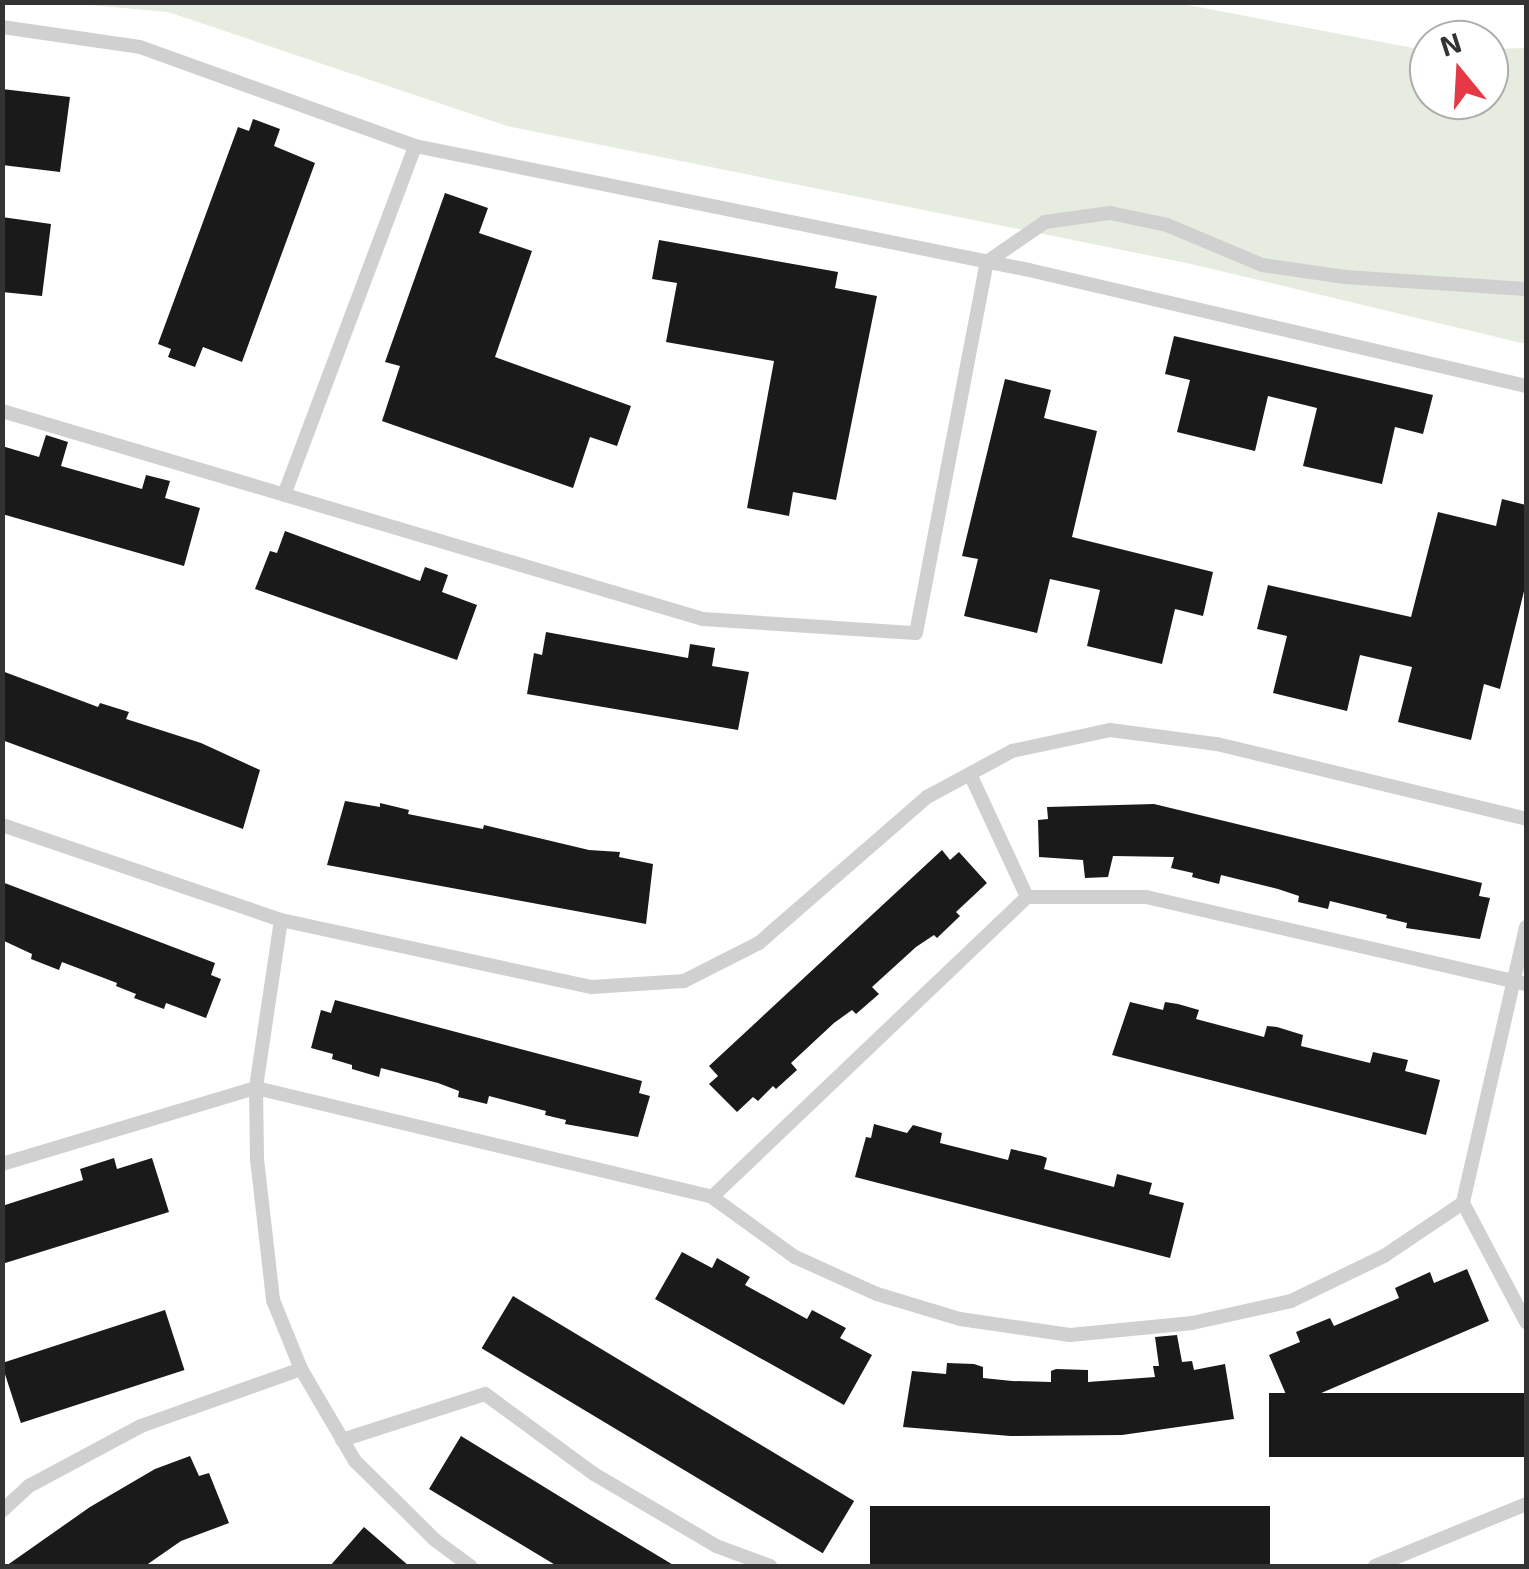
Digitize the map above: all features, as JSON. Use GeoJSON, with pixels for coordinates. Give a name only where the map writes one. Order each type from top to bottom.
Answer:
{"type":"FeatureCollection","features":[{"type":"Feature","properties":{"kind":"lane"},"geometry":{"type":"LineString","coordinates":[[2,27],[140,47],[415,146],[987,262],[1526,386]]}},
{"type":"Feature","properties":{"kind":"lane"},"geometry":{"type":"LineString","coordinates":[[284,494],[415,146]]}},
{"type":"Feature","properties":{"kind":"lane"},"geometry":{"type":"LineString","coordinates":[[2,412],[703,619],[916,634],[987,262],[1045,222],[1110,213],[1166,224],[1262,265],[1345,277],[1526,289]]}},
{"type":"Feature","properties":{"kind":"lane"},"geometry":{"type":"LineString","coordinates":[[2,825],[282,920],[592,987],[684,980],[759,943],[927,797],[1012,751],[1110,730],[1217,744],[1526,819]]}},
{"type":"Feature","properties":{"kind":"lane"},"geometry":{"type":"LineString","coordinates":[[970,774],[1027,896]]}},
{"type":"Feature","properties":{"kind":"lane"},"geometry":{"type":"LineString","coordinates":[[712,1197],[1027,896],[1146,897],[1520,984]]}},
{"type":"Feature","properties":{"kind":"lane"},"geometry":{"type":"LineString","coordinates":[[282,920],[256,1088],[256,1159],[274,1300],[301,1369],[355,1461],[435,1540],[470,1566]]}},
{"type":"Feature","properties":{"kind":"lane"},"geometry":{"type":"LineString","coordinates":[[2,1164],[256,1088],[712,1197],[795,1257],[877,1294],[960,1320],[1070,1336],[1192,1323],[1291,1301],[1384,1256],[1463,1203],[1520,984],[1526,927]]}},
{"type":"Feature","properties":{"kind":"lane"},"geometry":{"type":"LineString","coordinates":[[1463,1203],[1526,1322]]}},
{"type":"Feature","properties":{"kind":"lane"},"geometry":{"type":"LineString","coordinates":[[2,1495],[29,1486],[141,1426],[301,1369]]}},
{"type":"Feature","properties":{"kind":"lane"},"geometry":{"type":"LineString","coordinates":[[342,1440],[485,1394],[594,1474],[716,1546],[770,1566]]}},
{"type":"Feature","properties":{"kind":"lane"},"geometry":{"type":"LineString","coordinates":[[2,1510],[29,1486]]}},
{"type":"Feature","properties":{"kind":"lane"},"geometry":{"type":"LineString","coordinates":[[1374,1566],[1526,1504]]}},
{"type":"Feature","properties":{"kind":"shaded area"},"geometry":{"type":"Polygon","coordinates":[[[68,3],[1177,3],[1409,47],[1409,120],[1509,120],[1509,48],[1526,48],[1526,344],[1187,263],[507,126],[168,12],[68,3]]]}},
{"type":"Feature","properties":{"kind":"building"},"geometry":{"type":"Polygon","coordinates":[[[2,89],[70,97],[60,172],[2,165],[2,89]]]}},
{"type":"Feature","properties":{"kind":"building"},"geometry":{"type":"Polygon","coordinates":[[[253,119],[280,129],[274,146],[315,163],[242,362],[203,347],[195,367],[168,357],[171,349],[158,344],[238,127],[249,131],[253,119]]]}},
{"type":"Feature","properties":{"kind":"building"},"geometry":{"type":"Polygon","coordinates":[[[445,193],[488,208],[479,233],[532,251],[495,357],[631,406],[617,446],[590,437],[573,488],[382,421],[400,366],[385,362],[445,193]]]}},
{"type":"Feature","properties":{"kind":"building"},"geometry":{"type":"Polygon","coordinates":[[[2,217],[51,224],[42,296],[2,292],[2,217]]]}},
{"type":"Feature","properties":{"kind":"building"},"geometry":{"type":"Polygon","coordinates":[[[659,240],[838,272],[835,288],[877,296],[836,500],[793,492],[789,516],[747,508],[774,361],[666,342],[677,283],[652,279],[659,240]]]}},
{"type":"Feature","properties":{"kind":"building"},"geometry":{"type":"Polygon","coordinates":[[[1174,336],[1433,395],[1423,434],[1395,427],[1382,484],[1303,466],[1317,408],[1268,396],[1255,451],[1177,432],[1190,380],[1165,374],[1174,336]]]}},
{"type":"Feature","properties":{"kind":"building"},"geometry":{"type":"Polygon","coordinates":[[[1005,379],[1051,390],[1044,418],[1097,431],[1072,537],[1213,572],[1203,616],[1175,609],[1162,664],[1087,646],[1100,590],[1050,579],[1037,633],[964,616],[978,559],[962,556],[1005,379]]]}},
{"type":"Feature","properties":{"kind":"building"},"geometry":{"type":"Polygon","coordinates":[[[46,435],[68,442],[61,466],[142,489],[146,475],[170,481],[165,498],[200,508],[184,566],[2,514],[2,446],[39,457],[46,435]]]}},
{"type":"Feature","properties":{"kind":"building"},"geometry":{"type":"Polygon","coordinates":[[[1502,499],[1526,505],[1526,583],[1500,689],[1484,684],[1471,740],[1398,722],[1412,667],[1360,655],[1347,711],[1273,693],[1287,636],[1257,629],[1268,585],[1411,617],[1438,512],[1496,526],[1502,499]]]}},
{"type":"Feature","properties":{"kind":"building"},"geometry":{"type":"Polygon","coordinates":[[[285,531],[420,581],[425,567],[448,575],[442,592],[477,605],[457,660],[255,589],[270,551],[277,553],[285,531]]]}},
{"type":"Feature","properties":{"kind":"building"},"geometry":{"type":"Polygon","coordinates":[[[546,632],[688,658],[690,644],[715,648],[712,666],[749,672],[738,730],[527,694],[534,653],[542,655],[546,632]]]}},
{"type":"Feature","properties":{"kind":"building"},"geometry":{"type":"Polygon","coordinates":[[[2,671],[98,707],[100,703],[129,712],[126,719],[201,743],[260,770],[243,829],[2,740],[2,671]]]}},
{"type":"Feature","properties":{"kind":"building"},"geometry":{"type":"Polygon","coordinates":[[[345,801],[380,807],[380,803],[409,810],[408,814],[483,829],[484,825],[589,850],[620,852],[619,857],[653,864],[646,924],[327,865],[345,801]]]}},
{"type":"Feature","properties":{"kind":"building"},"geometry":{"type":"Polygon","coordinates":[[[1154,804],[1482,883],[1479,896],[1490,898],[1480,939],[1406,928],[1407,923],[1386,918],[1387,915],[1330,901],[1328,909],[1298,902],[1299,896],[1221,875],[1219,884],[1192,877],[1193,873],[1171,868],[1174,857],[1113,856],[1108,877],[1085,878],[1083,860],[1039,857],[1038,820],[1048,819],[1047,807],[1154,804]]]}},
{"type":"Feature","properties":{"kind":"building"},"geometry":{"type":"Polygon","coordinates":[[[942,850],[950,860],[959,852],[987,883],[956,912],[960,916],[937,938],[934,935],[916,947],[872,987],[879,994],[856,1014],[852,1010],[834,1023],[791,1063],[797,1070],[776,1089],[773,1086],[758,1101],[753,1097],[737,1112],[709,1084],[718,1076],[709,1066],[942,850]]]}},
{"type":"Feature","properties":{"kind":"building"},"geometry":{"type":"Polygon","coordinates":[[[2,882],[215,963],[211,975],[221,979],[206,1018],[166,1003],[164,1009],[134,998],[136,994],[116,986],[117,983],[62,962],[59,970],[31,959],[32,954],[2,940],[2,882]]]}},
{"type":"Feature","properties":{"kind":"building"},"geometry":{"type":"Polygon","coordinates":[[[335,1000],[642,1081],[639,1093],[650,1096],[638,1137],[565,1124],[566,1120],[545,1115],[546,1111],[489,1096],[487,1104],[458,1097],[459,1091],[438,1083],[381,1068],[379,1077],[352,1069],[352,1065],[332,1059],[333,1054],[311,1048],[321,1010],[331,1013],[335,1000]]]}},
{"type":"Feature","properties":{"kind":"building"},"geometry":{"type":"Polygon","coordinates":[[[1130,1002],[1163,1010],[1165,1002],[1178,1004],[1199,1010],[1196,1019],[1264,1037],[1267,1026],[1277,1027],[1303,1035],[1301,1046],[1370,1063],[1373,1052],[1408,1060],[1405,1071],[1440,1080],[1426,1135],[1112,1055],[1130,1002]]]}},
{"type":"Feature","properties":{"kind":"building"},"geometry":{"type":"Polygon","coordinates":[[[874,1124],[907,1133],[913,1125],[942,1133],[940,1143],[1008,1160],[1011,1149],[1042,1156],[1047,1158],[1044,1169],[1114,1187],[1117,1174],[1152,1183],[1149,1194],[1184,1203],[1170,1258],[855,1177],[866,1137],[871,1138],[874,1124]]]}},
{"type":"Feature","properties":{"kind":"building"},"geometry":{"type":"Polygon","coordinates":[[[114,1158],[117,1169],[152,1158],[169,1212],[2,1264],[2,1206],[83,1180],[80,1169],[114,1158]]]}},
{"type":"Feature","properties":{"kind":"building"},"geometry":{"type":"Polygon","coordinates":[[[682,1252],[712,1268],[717,1258],[750,1277],[745,1285],[807,1319],[812,1310],[846,1328],[840,1338],[872,1355],[844,1405],[655,1299],[682,1252]]]}},
{"type":"Feature","properties":{"kind":"building"},"geometry":{"type":"Polygon","coordinates":[[[1467,1269],[1489,1321],[1291,1406],[1269,1355],[1300,1342],[1296,1332],[1330,1318],[1334,1326],[1399,1298],[1395,1288],[1430,1272],[1434,1283],[1467,1269]]]}},
{"type":"Feature","properties":{"kind":"building"},"geometry":{"type":"Polygon","coordinates":[[[513,1296],[854,1501],[823,1553],[482,1348],[513,1296]]]}},
{"type":"Feature","properties":{"kind":"building"},"geometry":{"type":"Polygon","coordinates":[[[165,1310],[184,1370],[21,1423],[2,1363],[165,1310]]]}},
{"type":"Feature","properties":{"kind":"building"},"geometry":{"type":"Polygon","coordinates":[[[1177,1335],[1182,1362],[1192,1361],[1194,1370],[1225,1364],[1234,1419],[1122,1435],[1010,1436],[903,1427],[912,1371],[946,1374],[947,1363],[974,1364],[983,1367],[983,1378],[1012,1381],[1051,1382],[1051,1371],[1056,1369],[1088,1370],[1088,1382],[1155,1377],[1153,1366],[1159,1366],[1155,1337],[1177,1335]]]}},
{"type":"Feature","properties":{"kind":"building"},"geometry":{"type":"Polygon","coordinates":[[[1269,1393],[1526,1393],[1526,1457],[1269,1457],[1269,1393]]]}},
{"type":"Feature","properties":{"kind":"building"},"geometry":{"type":"Polygon","coordinates":[[[461,1436],[675,1566],[557,1566],[429,1489],[461,1436]]]}},
{"type":"Feature","properties":{"kind":"building"},"geometry":{"type":"Polygon","coordinates":[[[190,1456],[199,1476],[209,1473],[229,1523],[181,1541],[145,1566],[6,1566],[90,1507],[155,1469],[190,1456]]]}},
{"type":"Feature","properties":{"kind":"building"},"geometry":{"type":"Polygon","coordinates":[[[870,1506],[1270,1506],[1270,1566],[870,1566],[870,1506]]]}},
{"type":"Feature","properties":{"kind":"building"},"geometry":{"type":"Polygon","coordinates":[[[364,1527],[409,1566],[330,1566],[364,1527]]]}}]}
